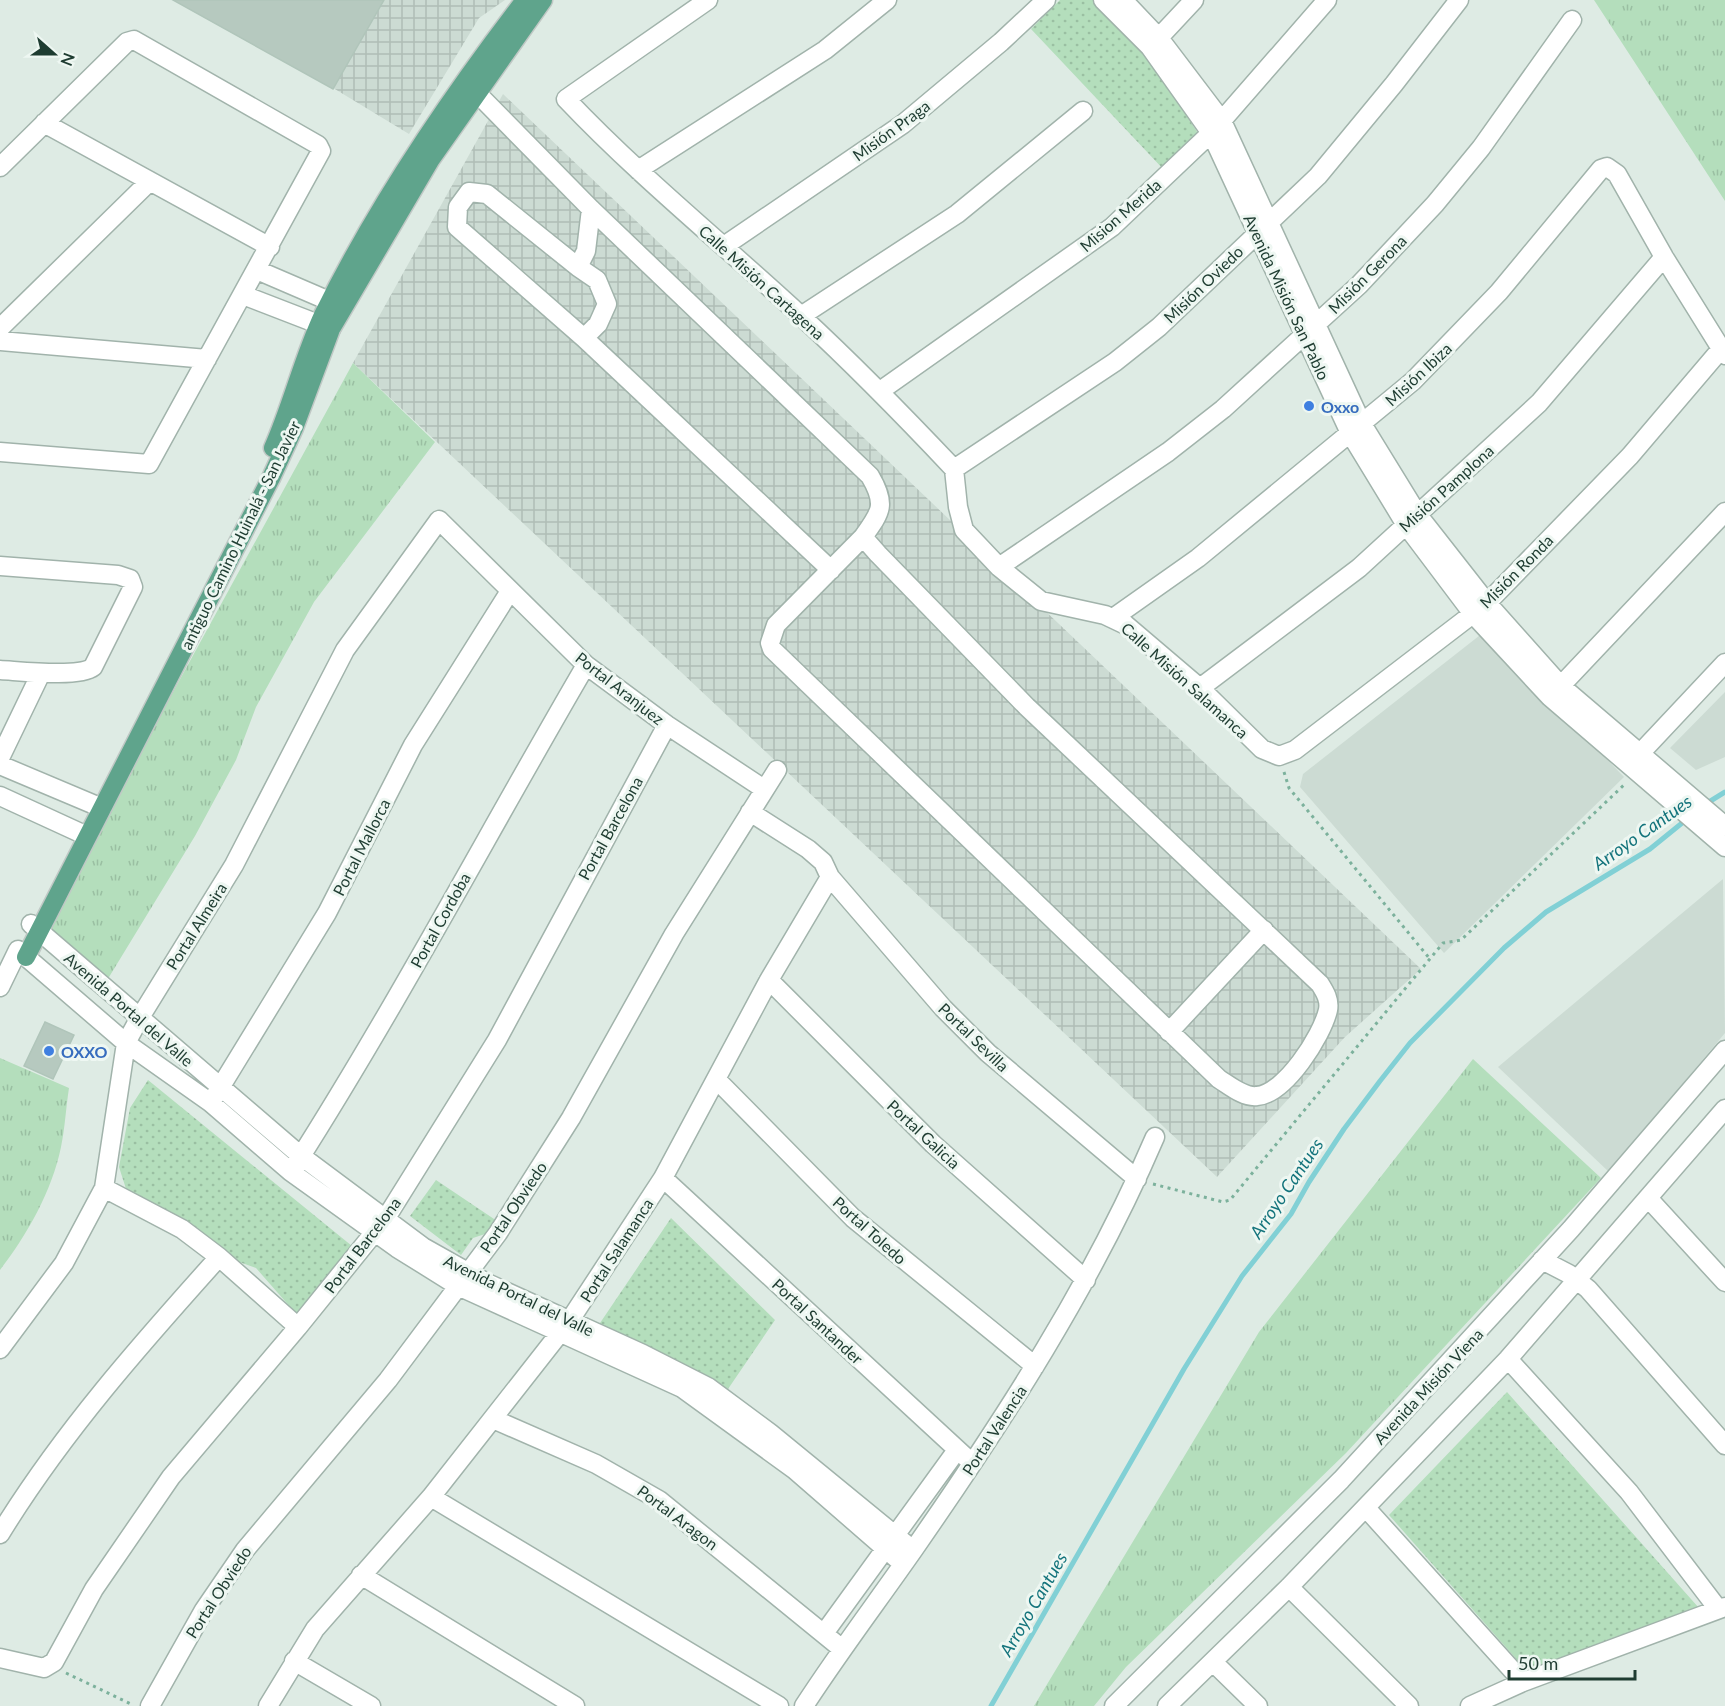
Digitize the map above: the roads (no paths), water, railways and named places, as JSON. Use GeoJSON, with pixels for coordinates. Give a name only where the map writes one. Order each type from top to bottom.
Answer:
{"type":"FeatureCollection","features":[{"type":"Feature","properties":{"kind":"main road"},"geometry":{"type":"LineString","coordinates":[[22,954],[259,480],[325,327],[383,207],[471,86],[525,0]]}},
{"type":"Feature","properties":{"kind":"main road"},"geometry":{"type":"LineString","coordinates":[[471,86],[543,0]]}},
{"type":"Feature","properties":{"kind":"street","name":"Calle Misión Cartagena"},"geometry":{"type":"LineString","coordinates":[[708,0],[566,99],[638,170],[801,316],[880,391],[954,469]]}},
{"type":"Feature","properties":{"kind":"street"},"geometry":{"type":"LineString","coordinates":[[638,170],[825,50],[887,0]]}},
{"type":"Feature","properties":{"kind":"street","name":"Misión Praga"},"geometry":{"type":"LineString","coordinates":[[724,246],[903,124],[1001,42],[1046,0]]}},
{"type":"Feature","properties":{"kind":"street","name":"Avenida Misión San Pablo"},"geometry":{"type":"LineString","coordinates":[[1103,0],[1155,43]]}},
{"type":"Feature","properties":{"kind":"street","name":"Avenida Misión San Pablo"},"geometry":{"type":"LineString","coordinates":[[1123,0],[1216,127],[1356,428],[1412,520],[1480,608],[1555,691],[1673,793],[1725,847]]}},
{"type":"Feature","properties":{"kind":"street"},"geometry":{"type":"LineString","coordinates":[[1155,43],[1194,0]]}},
{"type":"Feature","properties":{"kind":"street","name":"Mision Merida"},"geometry":{"type":"LineString","coordinates":[[880,391],[1112,227],[1216,127],[1327,0]]}},
{"type":"Feature","properties":{"kind":"street","name":"Misión Oviedo"},"geometry":{"type":"LineString","coordinates":[[954,469],[1115,362],[1159,327],[1318,176],[1395,84],[1459,0]]}},
{"type":"Feature","properties":{"kind":"street","name":"Misión Gerona"},"geometry":{"type":"LineString","coordinates":[[999,567],[1168,452],[1223,409],[1391,253],[1481,148],[1572,20]]}},
{"type":"Feature","properties":{"kind":"street"},"geometry":{"type":"LineString","coordinates":[[0,167],[127,42],[134,40],[318,145],[321,151],[317,164],[149,464],[0,452]]}},
{"type":"Feature","properties":{"kind":"street"},"geometry":{"type":"LineString","coordinates":[[471,86],[591,209],[870,476],[880,493],[880,514],[863,537],[776,626],[770,643],[772,649],[1219,1079],[1243,1094],[1255,1097],[1272,1092],[1299,1064],[1317,1036],[1328,1008],[1327,995],[1320,984],[1027,707],[863,537]]}},
{"type":"Feature","properties":{"kind":"street"},"geometry":{"type":"LineString","coordinates":[[801,316],[957,213],[1083,111]]}},
{"type":"Feature","properties":{"kind":"street"},"geometry":{"type":"LineString","coordinates":[[45,123],[270,247]]}},
{"type":"Feature","properties":{"kind":"street","name":"Misión Ibiza"},"geometry":{"type":"LineString","coordinates":[[1113,618],[1198,558],[1413,381],[1499,292],[1596,172],[1607,167],[1617,174],[1664,257]]}},
{"type":"Feature","properties":{"kind":"street"},"geometry":{"type":"LineString","coordinates":[[0,328],[150,181]]}},
{"type":"Feature","properties":{"kind":"street"},"geometry":{"type":"LineString","coordinates":[[584,338],[598,324],[607,304],[597,280],[487,194],[469,192],[459,207],[457,227],[584,338],[831,570]]}},
{"type":"Feature","properties":{"kind":"street"},"geometry":{"type":"LineString","coordinates":[[578,267],[586,251],[591,209]]}},
{"type":"Feature","properties":{"kind":"street"},"geometry":{"type":"LineString","coordinates":[[1664,257],[1723,352]]}},
{"type":"Feature","properties":{"kind":"street","name":"Misión Pamplona"},"geometry":{"type":"LineString","coordinates":[[1200,688],[1359,568],[1539,403],[1664,257]]}},
{"type":"Feature","properties":{"kind":"street"},"geometry":{"type":"LineString","coordinates":[[257,270],[337,305]]}},
{"type":"Feature","properties":{"kind":"street"},"geometry":{"type":"LineString","coordinates":[[294,316],[307,291]]}},
{"type":"Feature","properties":{"kind":"street"},"geometry":{"type":"LineString","coordinates":[[243,295],[325,327]]}},
{"type":"Feature","properties":{"kind":"street"},"geometry":{"type":"LineString","coordinates":[[0,341],[207,359]]}},
{"type":"Feature","properties":{"kind":"street","name":"Misión Ronda"},"geometry":{"type":"LineString","coordinates":[[1279,756],[1295,750],[1480,608],[1630,456],[1723,352]]}},
{"type":"Feature","properties":{"kind":"street","name":"Calle Misión Salamanca"},"geometry":{"type":"LineString","coordinates":[[954,469],[958,507],[964,530],[999,567],[1041,601],[1113,618],[1126,625],[1200,688],[1262,749],[1279,756]]}},
{"type":"Feature","properties":{"kind":"street"},"geometry":{"type":"LineString","coordinates":[[1555,691],[1725,512]]}},
{"type":"Feature","properties":{"kind":"street","name":"Portal Aranjuez"},"geometry":{"type":"LineString","coordinates":[[439,520],[586,665],[667,725],[764,789]]}},
{"type":"Feature","properties":{"kind":"street","name":"Portal Almeira"},"geometry":{"type":"LineString","coordinates":[[0,1349],[64,1263],[104,1188],[126,1043],[139,1018],[234,866],[345,650],[439,520]]}},
{"type":"Feature","properties":{"kind":"street"},"geometry":{"type":"LineString","coordinates":[[0,566],[118,575],[130,579],[133,587],[93,667],[87,672],[41,673],[0,670]]}},
{"type":"Feature","properties":{"kind":"street","name":"Portal Mallorca"},"geometry":{"type":"LineString","coordinates":[[215,1095],[327,913],[413,745],[510,591]]}},
{"type":"Feature","properties":{"kind":"street"},"geometry":{"type":"LineString","coordinates":[[1633,760],[1725,663]]}},
{"type":"Feature","properties":{"kind":"street","name":"Portal Cordoba"},"geometry":{"type":"LineString","coordinates":[[291,1172],[411,972],[490,829],[586,665]]}},
{"type":"Feature","properties":{"kind":"street"},"geometry":{"type":"LineString","coordinates":[[0,758],[41,673]]}},
{"type":"Feature","properties":{"kind":"street","name":"Portal Barcelona"},"geometry":{"type":"LineString","coordinates":[[0,1658],[47,1667],[60,1654],[110,1564],[171,1477],[298,1327],[380,1225],[496,1040],[667,725]]}},
{"type":"Feature","properties":{"kind":"street"},"geometry":{"type":"LineString","coordinates":[[0,765],[97,806]]}},
{"type":"Feature","properties":{"kind":"street","name":"Portal Obviedo"},"geometry":{"type":"LineString","coordinates":[[150,1706],[210,1600],[244,1550],[388,1380],[498,1233],[571,1118],[675,934],[777,770]]}},
{"type":"Feature","properties":{"kind":"street","name":"Avenida Misión San Pablo"},"geometry":{"type":"LineString","coordinates":[[1673,793],[1725,826]]}},
{"type":"Feature","properties":{"kind":"street"},"geometry":{"type":"LineString","coordinates":[[0,796],[82,834]]}},
{"type":"Feature","properties":{"kind":"street","name":"Portal Sevilla"},"geometry":{"type":"LineString","coordinates":[[750,813],[808,849],[823,862],[830,877],[943,1008],[988,1053],[1137,1179]]}},
{"type":"Feature","properties":{"kind":"street","name":"Portal Salamanca"},"geometry":{"type":"LineString","coordinates":[[268,1706],[315,1629],[431,1497],[564,1327],[663,1178],[769,980],[830,877]]}},
{"type":"Feature","properties":{"kind":"street","name":"Avenida Portal del Valle"},"geometry":{"type":"LineString","coordinates":[[35,927],[139,1018],[291,1172],[380,1225],[423,1246],[463,1280],[564,1327],[694,1379],[727,1400],[908,1557]]}},
{"type":"Feature","properties":{"kind":"street"},"geometry":{"type":"LineString","coordinates":[[1169,1032],[1264,930]]}},
{"type":"Feature","properties":{"kind":"street"},"geometry":{"type":"LineString","coordinates":[[0,987],[22,954]]}},
{"type":"Feature","properties":{"kind":"street","name":"Avenida Portal del Valle"},"geometry":{"type":"LineString","coordinates":[[22,954],[126,1043],[215,1095],[301,1156],[380,1225]]}},
{"type":"Feature","properties":{"kind":"street","name":"Portal Galicia"},"geometry":{"type":"LineString","coordinates":[[769,980],[933,1144],[1086,1280]]}},
{"type":"Feature","properties":{"kind":"street","name":"Avenida Misión Viena"},"geometry":{"type":"LineString","coordinates":[[1114,1706],[1341,1480],[1542,1260],[1725,1050]]}},
{"type":"Feature","properties":{"kind":"street","name":"Portal Toledo"},"geometry":{"type":"LineString","coordinates":[[717,1080],[853,1218],[1035,1366]]}},
{"type":"Feature","properties":{"kind":"street"},"geometry":{"type":"LineString","coordinates":[[1167,1706],[1366,1509],[1508,1359],[1648,1198],[1722,1119]]}},
{"type":"Feature","properties":{"kind":"street","name":"Portal Valencia"},"geometry":{"type":"LineString","coordinates":[[804,1706],[841,1648],[908,1557],[972,1463],[1035,1366],[1086,1280],[1137,1179],[1155,1137]]}},
{"type":"Feature","properties":{"kind":"street","name":"Portal Santander"},"geometry":{"type":"LineString","coordinates":[[663,1178],[972,1463]]}},
{"type":"Feature","properties":{"kind":"street"},"geometry":{"type":"LineString","coordinates":[[104,1188],[167,1221],[219,1257],[298,1327]]}},
{"type":"Feature","properties":{"kind":"street"},"geometry":{"type":"LineString","coordinates":[[1648,1198],[1725,1282]]}},
{"type":"Feature","properties":{"kind":"street"},"geometry":{"type":"LineString","coordinates":[[0,1534],[38,1477],[106,1385],[219,1257]]}},
{"type":"Feature","properties":{"kind":"street"},"geometry":{"type":"LineString","coordinates":[[1542,1260],[1588,1289],[1725,1445]]}},
{"type":"Feature","properties":{"kind":"street"},"geometry":{"type":"LineString","coordinates":[[1470,1706],[1523,1682],[1721,1608],[1629,1492],[1508,1359]]}},
{"type":"Feature","properties":{"kind":"street","name":"Portal Aragon"},"geometry":{"type":"LineString","coordinates":[[493,1419],[565,1450],[634,1484],[691,1524],[755,1579],[825,1632],[841,1648]]}},
{"type":"Feature","properties":{"kind":"street"},"geometry":{"type":"LineString","coordinates":[[825,1632],[892,1543],[957,1450]]}},
{"type":"Feature","properties":{"kind":"street"},"geometry":{"type":"LineString","coordinates":[[431,1497],[779,1706]]}},
{"type":"Feature","properties":{"kind":"street"},"geometry":{"type":"LineString","coordinates":[[1366,1509],[1523,1682]]}},
{"type":"Feature","properties":{"kind":"street"},"geometry":{"type":"LineString","coordinates":[[361,1575],[575,1706]]}},
{"type":"Feature","properties":{"kind":"street"},"geometry":{"type":"LineString","coordinates":[[1289,1587],[1409,1706]]}},
{"type":"Feature","properties":{"kind":"street"},"geometry":{"type":"LineString","coordinates":[[294,1661],[371,1706]]}},
{"type":"Feature","properties":{"kind":"street"},"geometry":{"type":"LineString","coordinates":[[1213,1662],[1258,1706]]}},
{"type":"Feature","properties":{"kind":"waterway","name":"Arroyo Cantues"},"geometry":{"type":"LineString","coordinates":[[1704,805],[1725,792]]}},
{"type":"Feature","properties":{"kind":"waterway","name":"Arroyo Cantues"},"geometry":{"type":"LineString","coordinates":[[991,1706],[1184,1369],[1242,1276],[1291,1214],[1344,1129],[1380,1081],[1410,1043],[1504,948],[1546,912],[1650,849],[1687,819]]}},
{"type":"Feature","properties":{"kind":"place","name":"Oxxo"},"geometry":{"type":"Point","coordinates":[1309,406]}},
{"type":"Feature","properties":{"kind":"place","name":"OXXO"},"geometry":{"type":"Point","coordinates":[49,1051]}}]}
